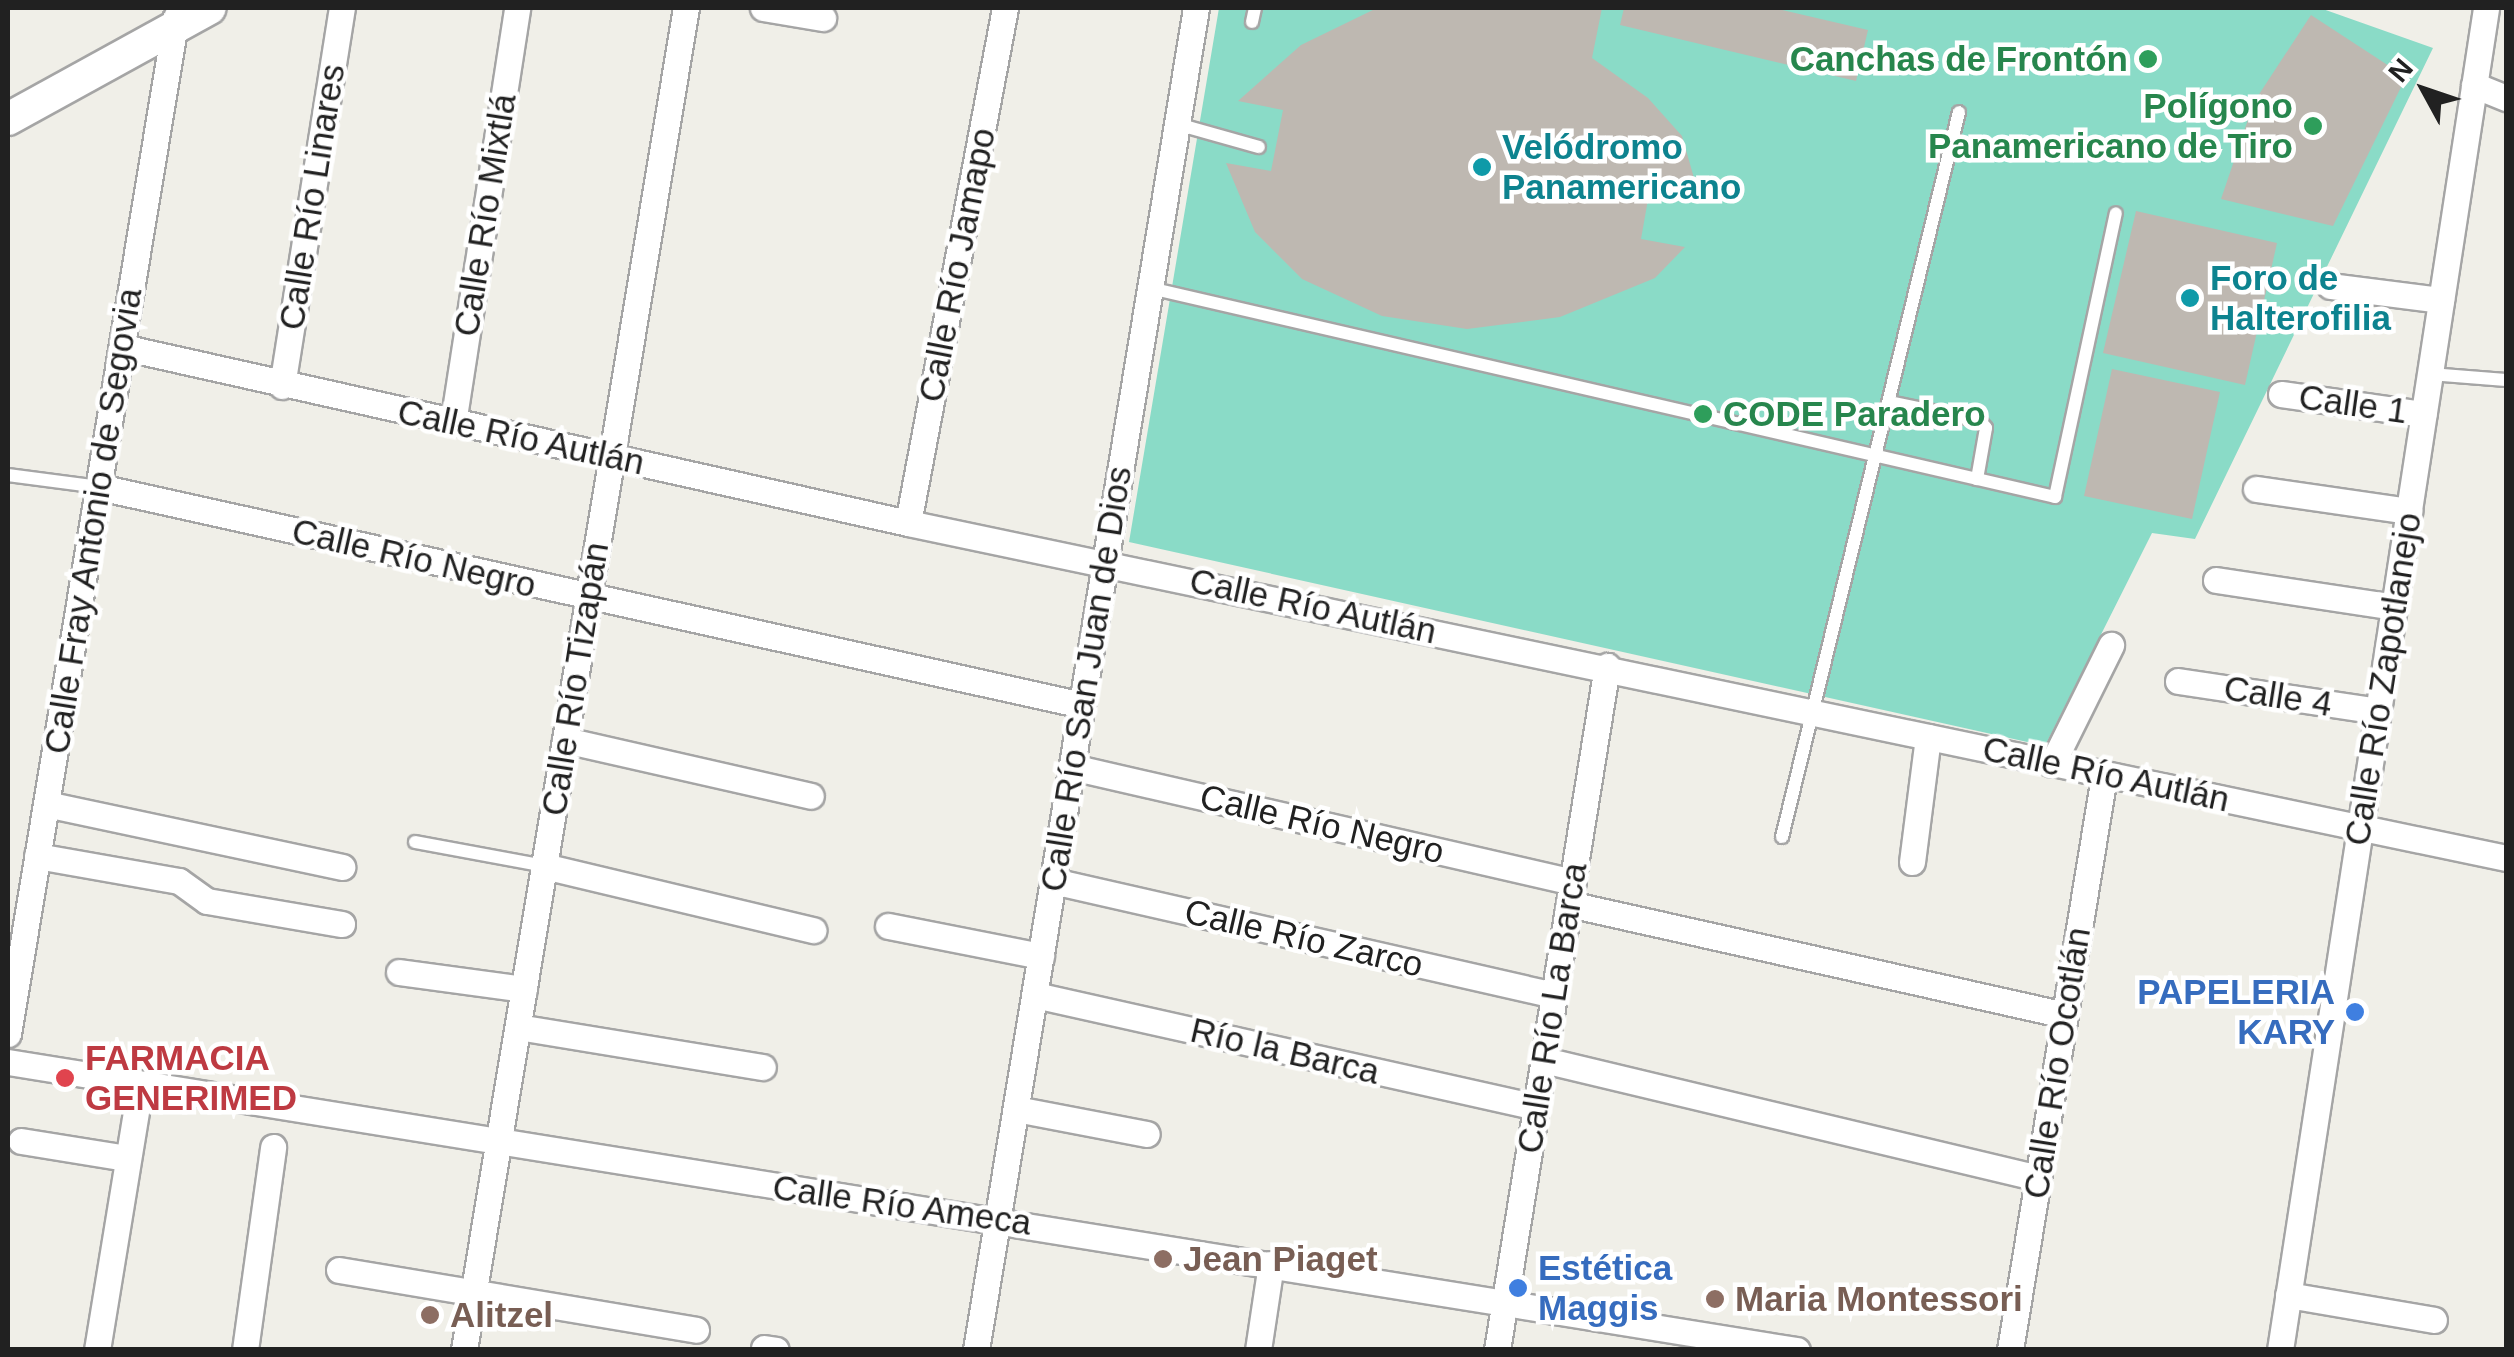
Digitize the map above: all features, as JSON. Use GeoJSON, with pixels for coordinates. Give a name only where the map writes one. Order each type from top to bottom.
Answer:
{"type":"FeatureCollection","features":[{"type":"Feature","properties":{"kind":"street"},"geometry":{"type":"LineString","coordinates":[[8,120],[176,19],[210,8]]}},
{"type":"Feature","properties":{"kind":"street","name":"Calle Río Linares"},"geometry":{"type":"LineString","coordinates":[[282,386],[342,8]]}},
{"type":"Feature","properties":{"kind":"street","name":"Calle Río Mixtlá"},"geometry":{"type":"LineString","coordinates":[[453,422],[518,8]]}},
{"type":"Feature","properties":{"kind":"street","name":"Calle Río Tizapán"},"geometry":{"type":"LineString","coordinates":[[464,1350],[686,8]]}},
{"type":"Feature","properties":{"kind":"street"},"geometry":{"type":"LineString","coordinates":[[763,8],[823,18]]}},
{"type":"Feature","properties":{"kind":"street","name":"Calle Río Jamapo"},"geometry":{"type":"LineString","coordinates":[[908,523],[1005,8]]}},
{"type":"Feature","properties":{"kind":"street","name":"Calle Río San Juan de Dios"},"geometry":{"type":"LineString","coordinates":[[976,1350],[1196,8]]}},
{"type":"Feature","properties":{"kind":"street","name":"Calle Río Zapotlanejo"},"geometry":{"type":"LineString","coordinates":[[2280,1350],[2486,8]]}},
{"type":"Feature","properties":{"kind":"street","name":"Calle Fray Antonio de Segovia"},"geometry":{"type":"LineString","coordinates":[[8,1034],[176,19]]}},
{"type":"Feature","properties":{"kind":"street"},"geometry":{"type":"LineString","coordinates":[[2474,85],[2506,98]]}},
{"type":"Feature","properties":{"kind":"street"},"geometry":{"type":"LineString","coordinates":[[2330,286],[2441,300]]}},
{"type":"Feature","properties":{"kind":"street","name":"Calle Río Autlán"},"geometry":{"type":"LineString","coordinates":[[122,348],[282,386],[612,454],[908,523],[1607,666],[2104,776],[2361,824],[2506,858]]}},
{"type":"Feature","properties":{"kind":"street","name":"Calle 1"},"geometry":{"type":"LineString","coordinates":[[2281,394],[2424,414]]}},
{"type":"Feature","properties":{"kind":"street","name":"Calle Río Negro"},"geometry":{"type":"LineString","coordinates":[[98,487],[1082,705]]}},
{"type":"Feature","properties":{"kind":"street"},"geometry":{"type":"LineString","coordinates":[[2256,490],[2409,511]]}},
{"type":"Feature","properties":{"kind":"street"},"geometry":{"type":"LineString","coordinates":[[2216,580],[2394,607]]}},
{"type":"Feature","properties":{"kind":"street"},"geometry":{"type":"LineString","coordinates":[[2052,764],[2111,645]]}},
{"type":"Feature","properties":{"kind":"street","name":"Calle Río La Barca"},"geometry":{"type":"LineString","coordinates":[[1497,1350],[1607,666]]}},
{"type":"Feature","properties":{"kind":"street","name":"Calle 4"},"geometry":{"type":"LineString","coordinates":[[2178,681],[2378,711]]}},
{"type":"Feature","properties":{"kind":"street"},"geometry":{"type":"LineString","coordinates":[[1912,862],[1928,737]]}},
{"type":"Feature","properties":{"kind":"street"},"geometry":{"type":"LineString","coordinates":[[565,740],[812,796]]}},
{"type":"Feature","properties":{"kind":"street","name":"Calle Río Negro"},"geometry":{"type":"LineString","coordinates":[[1072,766],[2065,1015]]}},
{"type":"Feature","properties":{"kind":"street","name":"Calle Río Ocotlán"},"geometry":{"type":"LineString","coordinates":[[2010,1350],[2104,776]]}},
{"type":"Feature","properties":{"kind":"street"},"geometry":{"type":"LineString","coordinates":[[46,804],[342,867]]}},
{"type":"Feature","properties":{"kind":"street"},"geometry":{"type":"LineString","coordinates":[[37,856],[179,881],[206,901],[342,924]]}},
{"type":"Feature","properties":{"kind":"street"},"geometry":{"type":"LineString","coordinates":[[544,866],[813,930]]}},
{"type":"Feature","properties":{"kind":"street","name":"Calle Río Zarco"},"geometry":{"type":"LineString","coordinates":[[1053,881],[1554,995]]}},
{"type":"Feature","properties":{"kind":"street"},"geometry":{"type":"LineString","coordinates":[[888,926],[1041,956]]}},
{"type":"Feature","properties":{"kind":"street"},"geometry":{"type":"LineString","coordinates":[[399,972],[524,989]]}},
{"type":"Feature","properties":{"kind":"street","name":"Río la Barca"},"geometry":{"type":"LineString","coordinates":[[1034,995],[1536,1107]]}},
{"type":"Feature","properties":{"kind":"street"},"geometry":{"type":"LineString","coordinates":[[518,1027],[763,1068]]}},
{"type":"Feature","properties":{"kind":"street"},"geometry":{"type":"LineString","coordinates":[[1544,1060],[2038,1178]]}},
{"type":"Feature","properties":{"kind":"street","name":"Calle Río Ameca"},"geometry":{"type":"LineString","coordinates":[[8,1062],[498,1146],[998,1218],[1797,1350]]}},
{"type":"Feature","properties":{"kind":"street"},"geometry":{"type":"LineString","coordinates":[[97,1350],[140,1086]]}},
{"type":"Feature","properties":{"kind":"street"},"geometry":{"type":"LineString","coordinates":[[1016,1109],[1147,1134]]}},
{"type":"Feature","properties":{"kind":"street"},"geometry":{"type":"LineString","coordinates":[[21,1141],[126,1158]]}},
{"type":"Feature","properties":{"kind":"street"},"geometry":{"type":"LineString","coordinates":[[245,1350],[273,1147]]}},
{"type":"Feature","properties":{"kind":"street"},"geometry":{"type":"LineString","coordinates":[[1258,1350],[1271,1264]]}},
{"type":"Feature","properties":{"kind":"street"},"geometry":{"type":"LineString","coordinates":[[338,1270],[696,1330]]}},
{"type":"Feature","properties":{"kind":"street"},"geometry":{"type":"LineString","coordinates":[[2288,1295],[2434,1320]]}},
{"type":"Feature","properties":{"kind":"lane"},"geometry":{"type":"LineString","coordinates":[[1782,837],[1816,712],[1959,112]]}},
{"type":"Feature","properties":{"kind":"lane"},"geometry":{"type":"LineString","coordinates":[[1177,124],[1259,147]]}},
{"type":"Feature","properties":{"kind":"lane"},"geometry":{"type":"LineString","coordinates":[[1150,288],[2055,497],[2116,212]]}},
{"type":"Feature","properties":{"kind":"lane"},"geometry":{"type":"LineString","coordinates":[[2430,374],[2506,380]]}},
{"type":"Feature","properties":{"kind":"lane"},"geometry":{"type":"LineString","coordinates":[[1890,402],[1980,420],[1986,428],[1976,478]]}},
{"type":"Feature","properties":{"kind":"lane"},"geometry":{"type":"LineString","coordinates":[[8,475],[98,487]]}},
{"type":"Feature","properties":{"kind":"lane"},"geometry":{"type":"LineString","coordinates":[[415,842],[544,866]]}},
{"type":"Feature","properties":{"kind":"green space","name":"CODE Paradero"},"geometry":{"type":"Polygon","coordinates":[[[1219,8],[2320,8],[2433,48],[2195,539],[2152,533],[2045,746],[1129,542],[1219,8]]]}},
{"type":"Feature","properties":{"kind":"building","name":"Velódromo Panamericano"},"geometry":{"type":"Polygon","coordinates":[[[1377,8],[1602,8],[1592,58],[1648,98],[1682,136],[1696,185],[1652,177],[1641,239],[1685,247],[1655,278],[1560,317],[1467,329],[1382,316],[1302,279],[1255,232],[1226,163],[1271,171],[1283,110],[1238,101],[1301,45],[1377,8]]]}},
{"type":"Feature","properties":{"kind":"building"},"geometry":{"type":"Polygon","coordinates":[[[1624,8],[1774,8],[1868,30],[1856,81],[1620,25],[1624,8]]]}},
{"type":"Feature","properties":{"kind":"building","name":"Polígono Panamericano de Tiro"},"geometry":{"type":"Polygon","coordinates":[[[2311,15],[2406,77],[2333,226],[2221,199],[2254,102],[2311,15]]]}},
{"type":"Feature","properties":{"kind":"building","name":"Foro de Halterofilia"},"geometry":{"type":"Polygon","coordinates":[[[2136,211],[2277,243],[2245,385],[2103,353],[2136,211]]]}},
{"type":"Feature","properties":{"kind":"building"},"geometry":{"type":"Polygon","coordinates":[[[2112,369],[2220,392],[2192,519],[2084,496],[2112,369]]]}},
{"type":"Feature","properties":{"kind":"place","name":"Canchas de Frontón"},"geometry":{"type":"Point","coordinates":[2148,59]}},
{"type":"Feature","properties":{"kind":"place","name":"Polígono Panamericano de Tiro"},"geometry":{"type":"Point","coordinates":[2313,126]}},
{"type":"Feature","properties":{"kind":"place","name":"Velódromo Panamericano"},"geometry":{"type":"Point","coordinates":[1482,167]}},
{"type":"Feature","properties":{"kind":"place","name":"Foro de Halterofilia"},"geometry":{"type":"Point","coordinates":[2190,298]}},
{"type":"Feature","properties":{"kind":"place","name":"CODE Paradero"},"geometry":{"type":"Point","coordinates":[1703,414]}},
{"type":"Feature","properties":{"kind":"place","name":"PAPELERIA KARY"},"geometry":{"type":"Point","coordinates":[2355,1012]}},
{"type":"Feature","properties":{"kind":"place","name":"FARMACIA GENERIMED"},"geometry":{"type":"Point","coordinates":[65,1078]}},
{"type":"Feature","properties":{"kind":"place","name":"Jean Piaget"},"geometry":{"type":"Point","coordinates":[1163,1259]}},
{"type":"Feature","properties":{"kind":"place","name":"Estética Maggis"},"geometry":{"type":"Point","coordinates":[1518,1288]}},
{"type":"Feature","properties":{"kind":"place","name":"Maria Montessori"},"geometry":{"type":"Point","coordinates":[1715,1299]}},
{"type":"Feature","properties":{"kind":"place","name":"Alitzel"},"geometry":{"type":"Point","coordinates":[430,1315]}}]}
